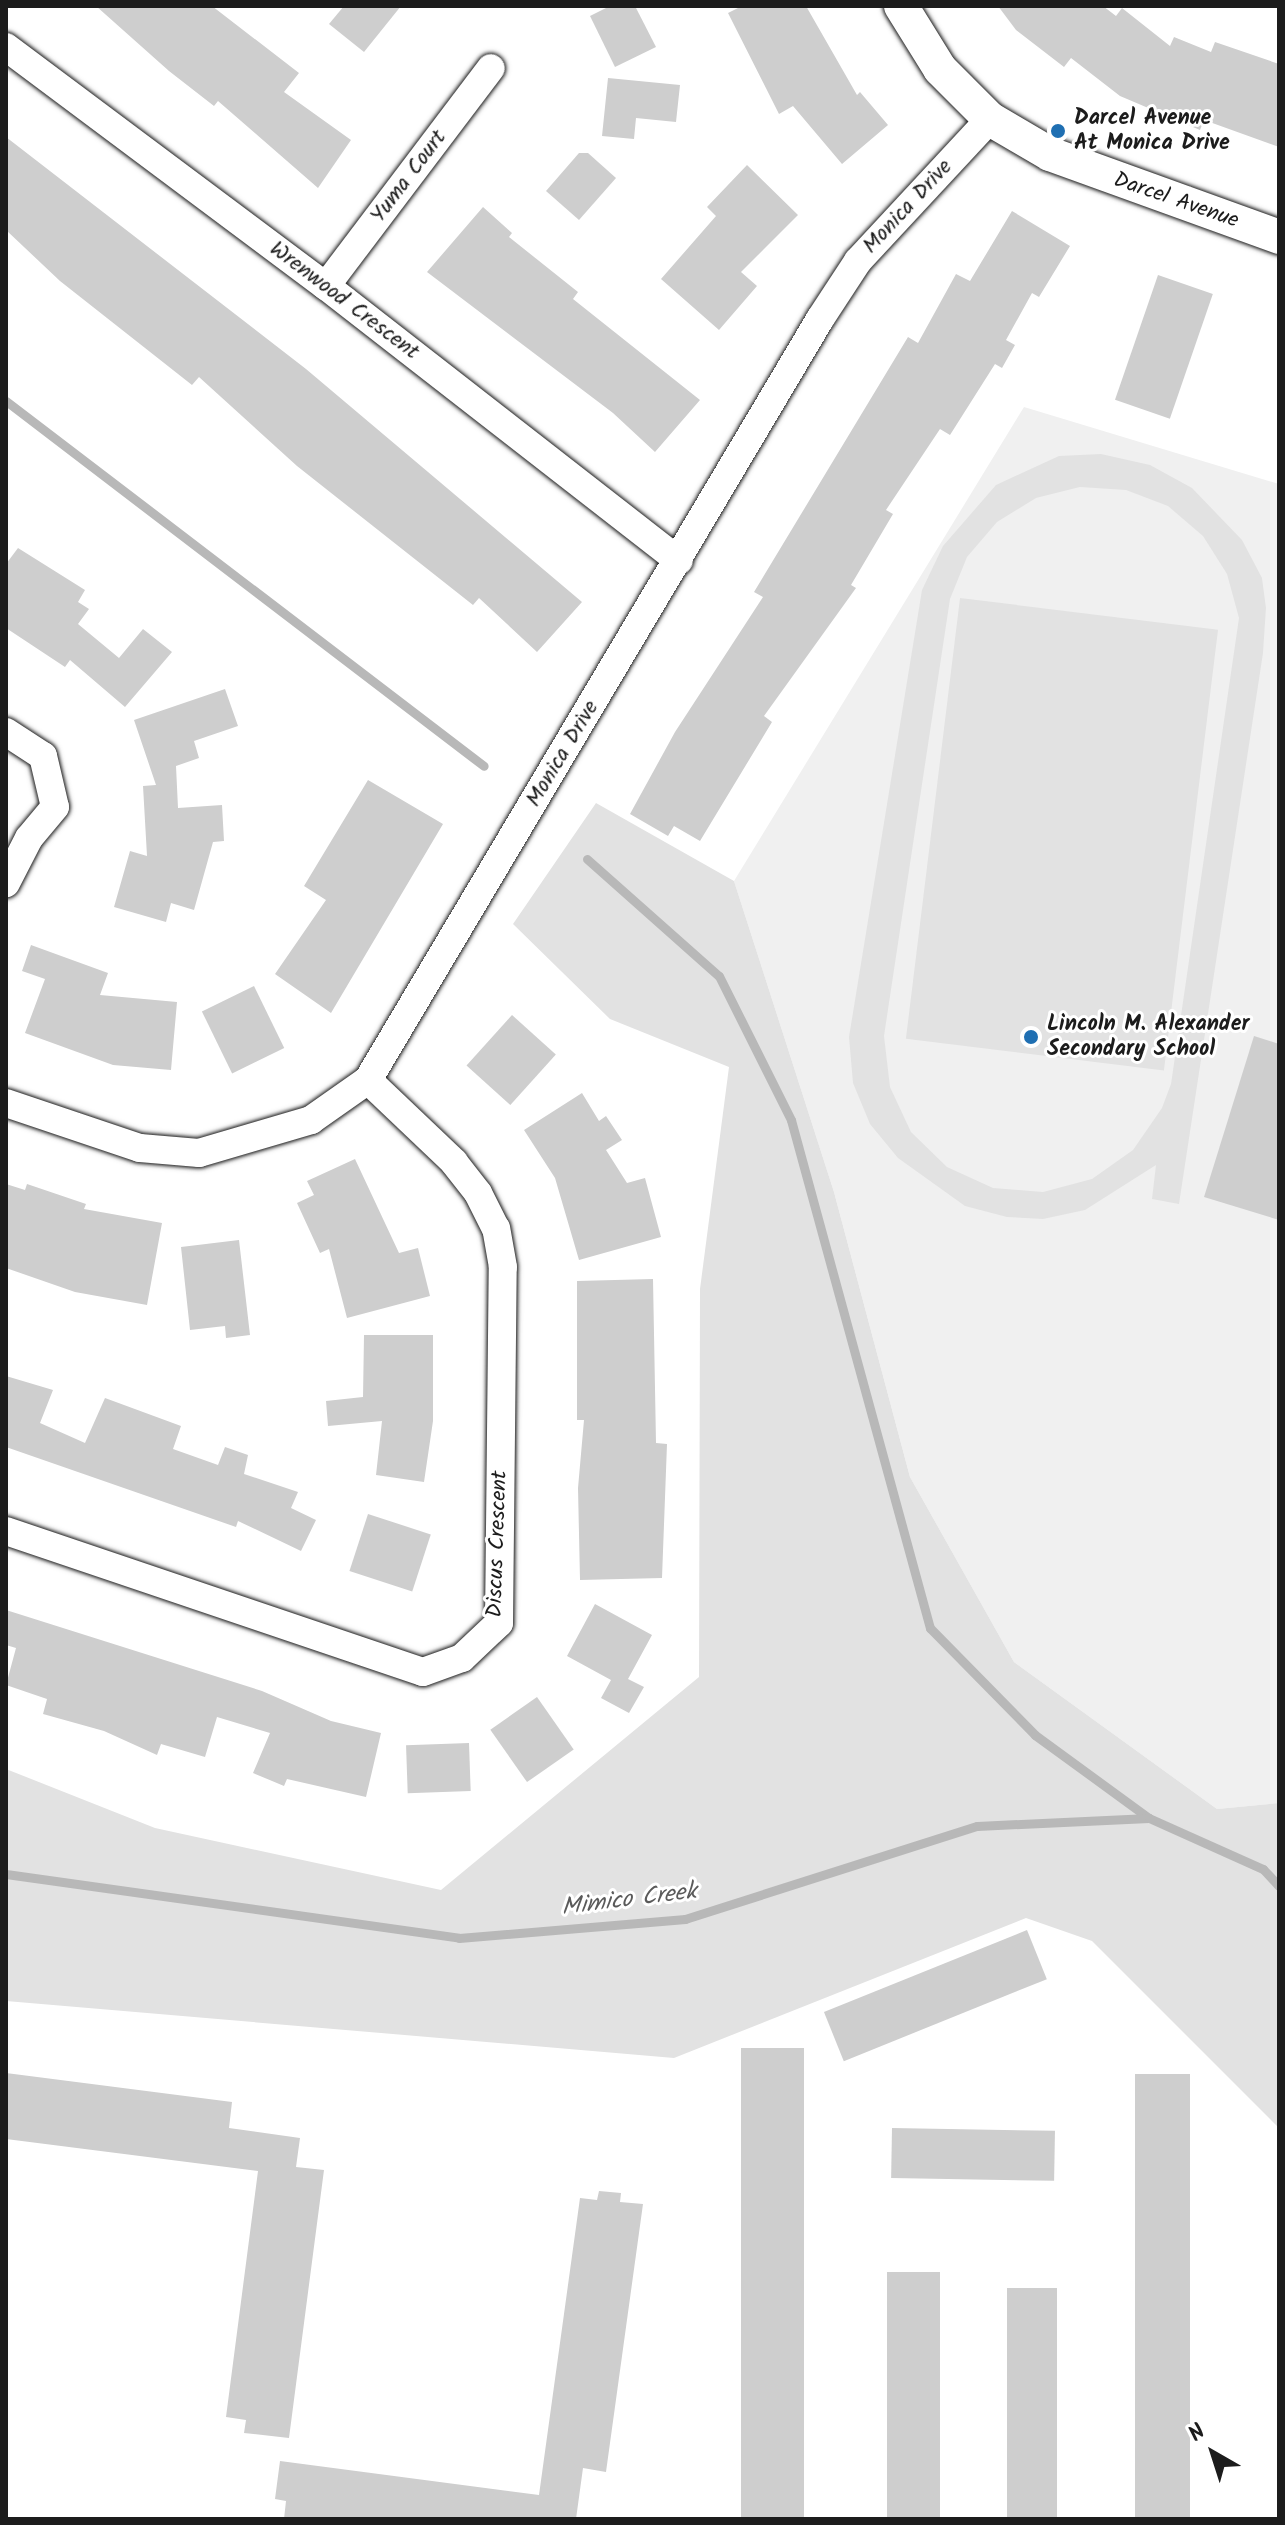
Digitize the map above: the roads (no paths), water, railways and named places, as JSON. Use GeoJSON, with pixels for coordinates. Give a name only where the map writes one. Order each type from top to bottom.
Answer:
{"type":"FeatureCollection","features":[{"type":"Feature","properties":{"kind":"street","name":"Darcel Avenue"},"geometry":{"type":"LineString","coordinates":[[901,6],[940,69],[990,119],[1061,159],[1279,237]]}},
{"type":"Feature","properties":{"kind":"street","name":"Wrenwood Crescent"},"geometry":{"type":"LineString","coordinates":[[6,47],[326,286],[679,561]]}},
{"type":"Feature","properties":{"kind":"street","name":"Yuma Court"},"geometry":{"type":"LineString","coordinates":[[326,286],[491,68]]}},
{"type":"Feature","properties":{"kind":"street","name":"Monica Drive"},"geometry":{"type":"LineString","coordinates":[[6,1103],[140,1148],[199,1153],[311,1120],[368,1080],[858,261],[990,119]]}},
{"type":"Feature","properties":{"kind":"street"},"geometry":{"type":"LineString","coordinates":[[6,732],[43,756],[55,807],[29,838],[6,883]]}},
{"type":"Feature","properties":{"kind":"street","name":"Discus Crescent"},"geometry":{"type":"LineString","coordinates":[[6,1531],[423,1672],[462,1658],[499,1623],[503,1267],[496,1229],[478,1193],[454,1162],[368,1080]]}},
{"type":"Feature","properties":{"kind":"waterway"},"geometry":{"type":"LineString","coordinates":[[6,401],[484,766]]}},
{"type":"Feature","properties":{"kind":"waterway"},"geometry":{"type":"LineString","coordinates":[[587,859],[719,976],[791,1120],[930,1628],[1035,1735],[1149,1818]]}},
{"type":"Feature","properties":{"kind":"waterway","name":"Mimico Creek"},"geometry":{"type":"LineString","coordinates":[[6,1874],[459,1938],[685,1919],[977,1826],[1149,1818],[1263,1869],[1279,1886]]}},
{"type":"Feature","properties":{"kind":"place","name":"Darcel Avenue At Monica Drive"},"geometry":{"type":"Point","coordinates":[1058,131]}},
{"type":"Feature","properties":{"kind":"place","name":"Lincoln M. Alexander Secondary School"},"geometry":{"type":"Point","coordinates":[1031,1037]}}]}
